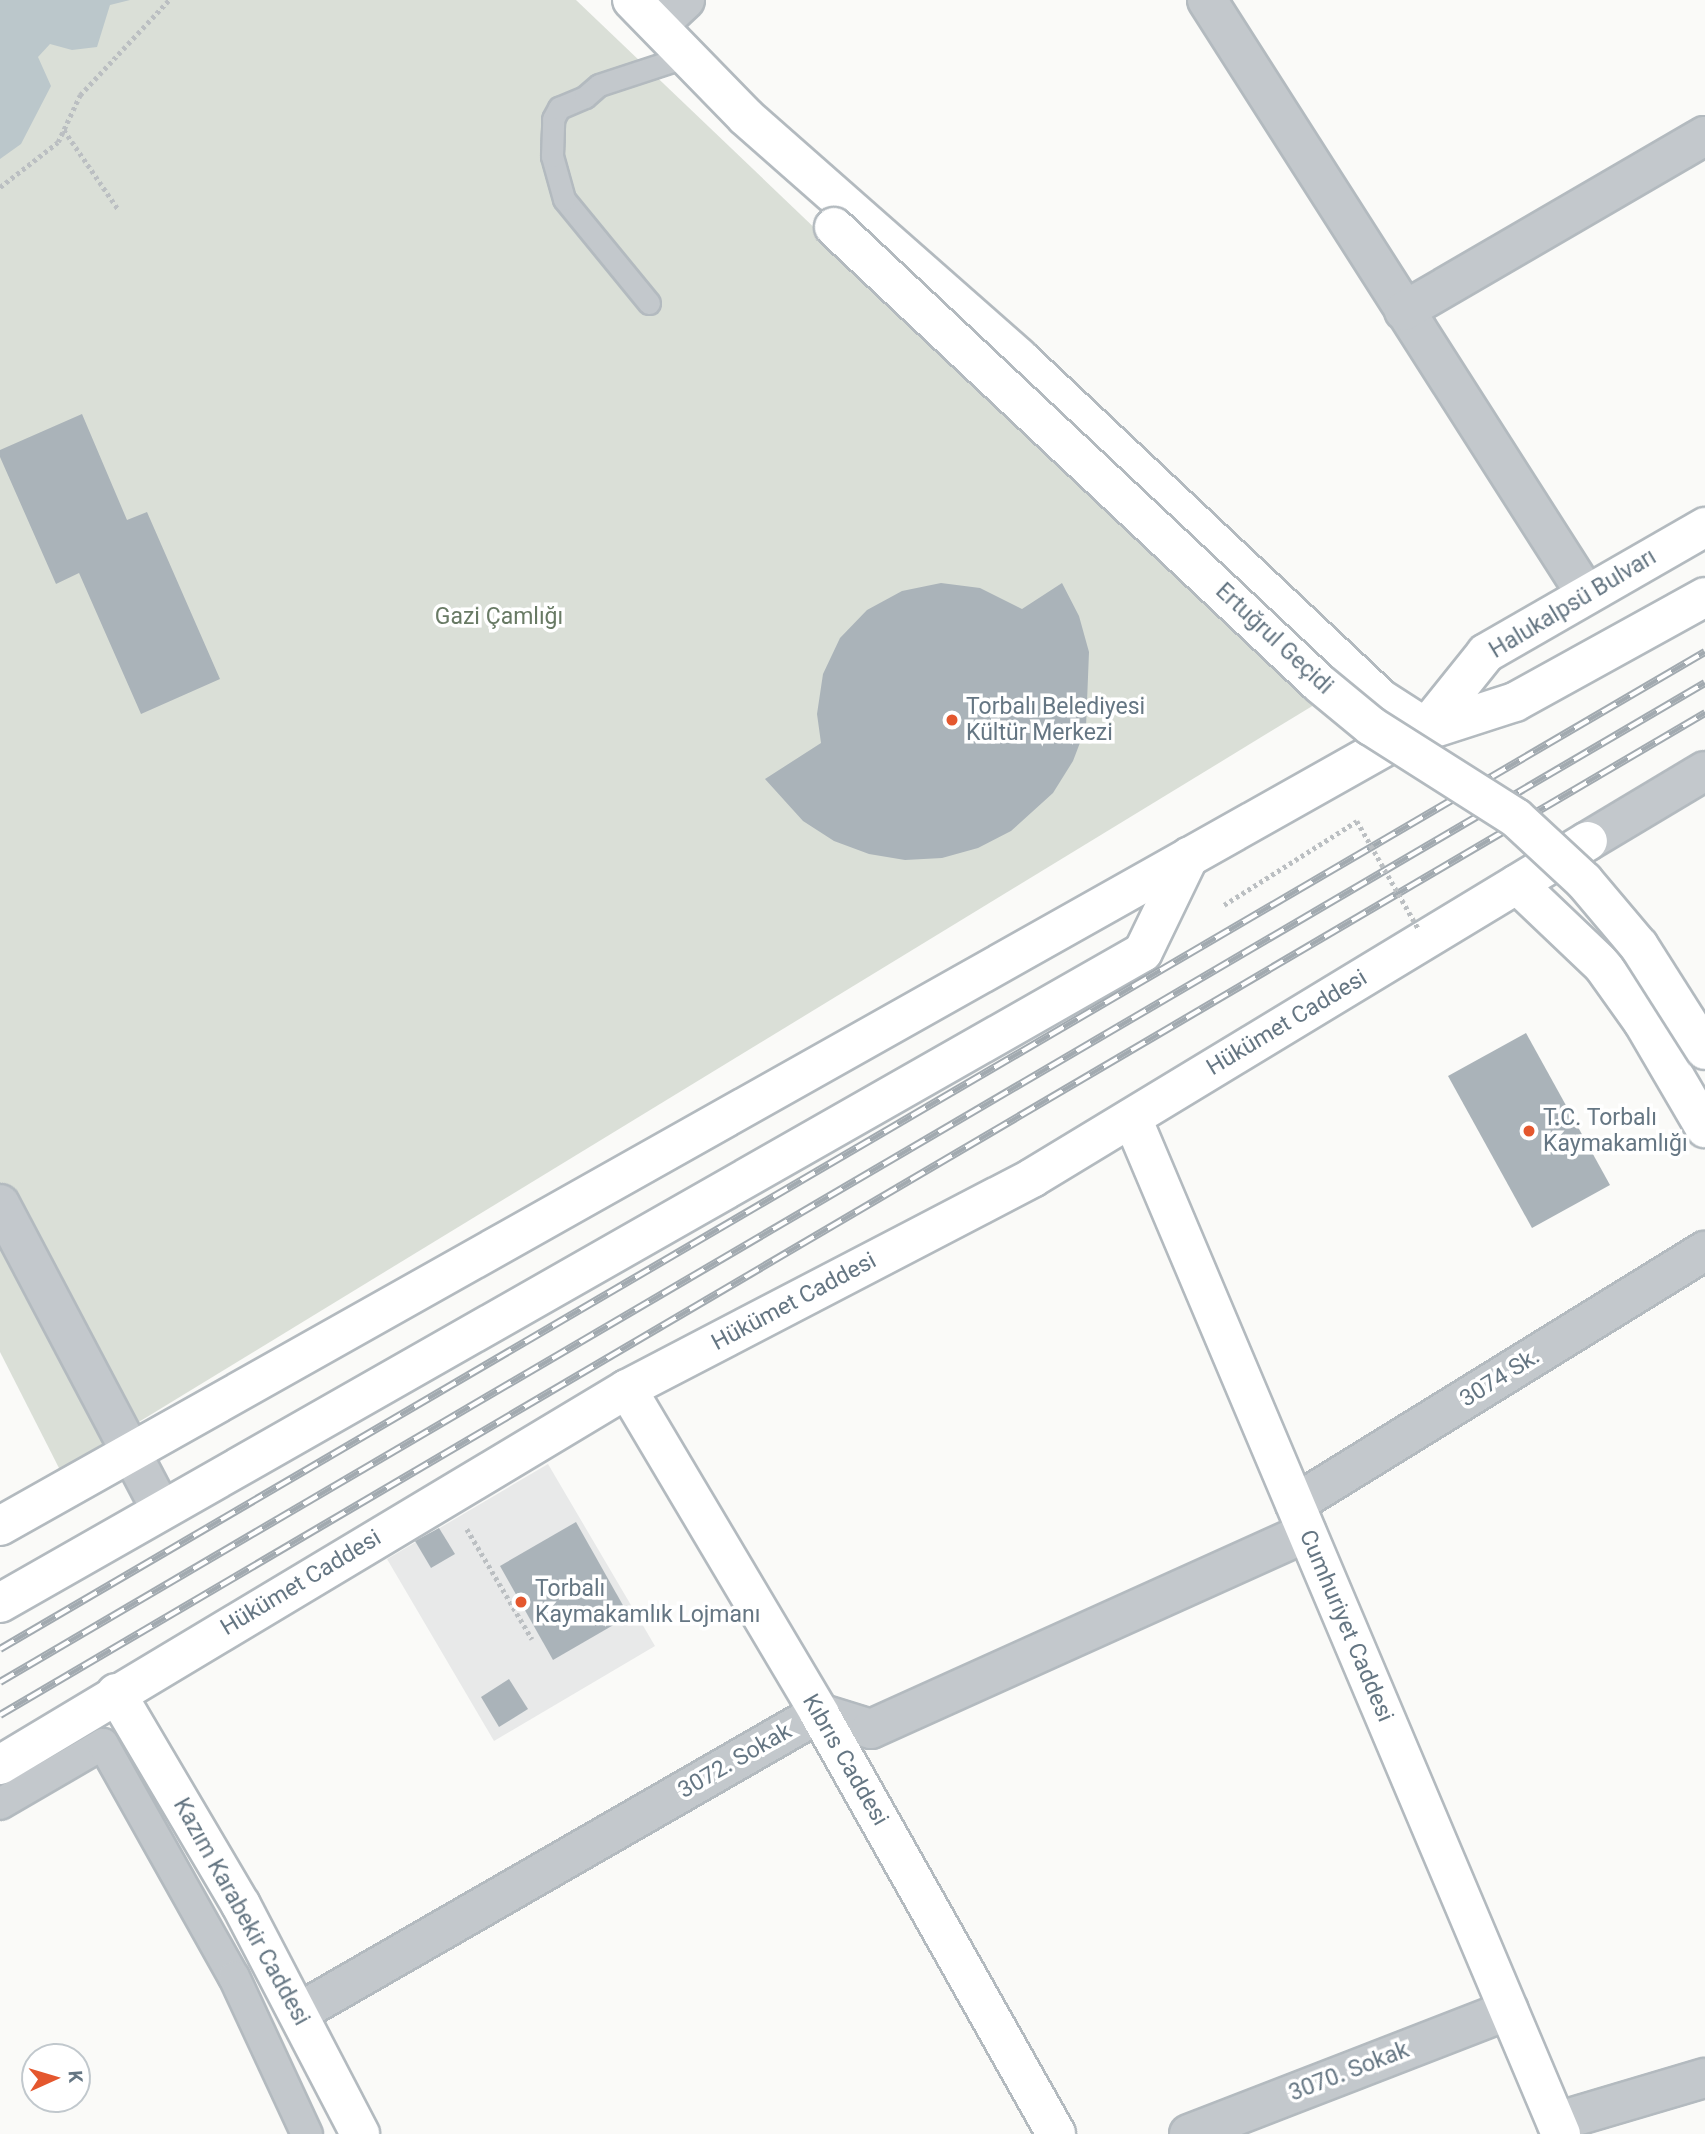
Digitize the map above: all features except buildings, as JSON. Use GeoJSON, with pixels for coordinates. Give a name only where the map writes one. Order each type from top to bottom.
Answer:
{"type":"FeatureCollection","features":[{"type":"Feature","properties":{"kind":"main road"},"geometry":{"type":"LineString","coordinates":[[658,8],[687,56],[746,117],[1018,357],[1381,699],[1426,728]]}},
{"type":"Feature","properties":{"kind":"main road","name":"Ertuğrul Geçidi"},"geometry":{"type":"LineString","coordinates":[[746,117],[834,227],[1320,684],[1371,726],[1516,818],[1584,881],[1639,946],[1705,1050]]}},
{"type":"Feature","properties":{"kind":"main road","name":"Halukalpsü Bulvarı"},"geometry":{"type":"LineString","coordinates":[[1426,728],[1486,653],[1705,527]]}},
{"type":"Feature","properties":{"kind":"main road"},"geometry":{"type":"LineString","coordinates":[[0,1526],[1189,857],[1426,728],[1515,702],[1705,597]]}},
{"type":"Feature","properties":{"kind":"main road","name":"Hükümet Caddesi"},"geometry":{"type":"LineString","coordinates":[[0,1765],[627,1389],[1032,1178],[1588,841]]}},
{"type":"Feature","properties":{"kind":"main road"},"geometry":{"type":"LineString","coordinates":[[0,1603],[1143,952],[1189,857]]}},
{"type":"Feature","properties":{"kind":"main road"},"geometry":{"type":"LineString","coordinates":[[1517,884],[1602,966],[1643,1022],[1705,1128]]}},
{"type":"Feature","properties":{"kind":"main road","name":"Cumhuriyet Caddesi"},"geometry":{"type":"LineString","coordinates":[[1132,1118],[1559,2128]]}},
{"type":"Feature","properties":{"kind":"main road","name":"Kıbrıs Caddesi"},"geometry":{"type":"LineString","coordinates":[[627,1389],[819,1713],[1056,2134]]}},
{"type":"Feature","properties":{"kind":"main road","name":"Kazım Karabekir Caddesi"},"geometry":{"type":"LineString","coordinates":[[116,1693],[241,1905],[360,2134]]}},
{"type":"Feature","properties":{"kind":"street"},"geometry":{"type":"LineString","coordinates":[[1207,0],[1586,594]]}},
{"type":"Feature","properties":{"kind":"street"},"geometry":{"type":"LineString","coordinates":[[1404,311],[1705,136]]}},
{"type":"Feature","properties":{"kind":"street"},"geometry":{"type":"LineString","coordinates":[[1588,841],[1705,771]]}},
{"type":"Feature","properties":{"kind":"street"},"geometry":{"type":"LineString","coordinates":[[0,1205],[161,1510]]}},
{"type":"Feature","properties":{"kind":"street","name":"3074 Sk."},"geometry":{"type":"LineString","coordinates":[[1301,1518],[1705,1251]]}},
{"type":"Feature","properties":{"kind":"street","name":"3072. Sokak"},"geometry":{"type":"LineString","coordinates":[[298,2012],[819,1713],[871,1729],[1301,1518]]}},
{"type":"Feature","properties":{"kind":"street"},"geometry":{"type":"LineString","coordinates":[[0,1804],[103,1744],[234,1977],[307,2134]]}},
{"type":"Feature","properties":{"kind":"street","name":"3070. Sokak"},"geometry":{"type":"LineString","coordinates":[[1189,2134],[1509,2010]]}},
{"type":"Feature","properties":{"kind":"street"},"geometry":{"type":"LineString","coordinates":[[1559,2128],[1705,2078]]}},
{"type":"Feature","properties":{"kind":"lane"},"geometry":{"type":"LineString","coordinates":[[649,303],[564,199],[552,156],[553,119],[559,108],[585,97],[599,85],[687,56]]}},
{"type":"Feature","properties":{"kind":"path"},"geometry":{"type":"LineString","coordinates":[[0,187],[58,142],[80,95],[169,0]]}},
{"type":"Feature","properties":{"kind":"path"},"geometry":{"type":"LineString","coordinates":[[64,130],[118,209]]}},
{"type":"Feature","properties":{"kind":"path"},"geometry":{"type":"LineString","coordinates":[[1224,905],[1357,821],[1418,928]]}},
{"type":"Feature","properties":{"kind":"path"},"geometry":{"type":"LineString","coordinates":[[447,1495],[532,1639]]}},
{"type":"Feature","properties":{"kind":"shaded area"},"geometry":{"type":"Polygon","coordinates":[[[0,0],[130,0],[110,5],[97,47],[72,50],[50,44],[38,57],[51,86],[21,144],[0,159],[0,0]]]}},
{"type":"Feature","properties":{"kind":"shaded area","name":"Torbalı Kaymakamlık Lojmanı"},"geometry":{"type":"Polygon","coordinates":[[[548,1464],[655,1646],[494,1741],[387,1559],[548,1464]]]}},
{"type":"Feature","properties":{"kind":"green space","name":"Gazi Çamlığı"},"geometry":{"type":"Polygon","coordinates":[[[0,0],[576,0],[1314,705],[60,1470],[0,1352],[0,0]]]}},
{"type":"Feature","properties":{"kind":"railway"},"geometry":{"type":"LineString","coordinates":[[0,1649],[1705,652]]}},
{"type":"Feature","properties":{"kind":"railway"},"geometry":{"type":"LineString","coordinates":[[0,1682],[1705,683]]}},
{"type":"Feature","properties":{"kind":"railway"},"geometry":{"type":"LineString","coordinates":[[0,1715],[1705,713]]}},
{"type":"Feature","properties":{"kind":"place","name":"Torbalı Belediyesi Kültür Merkezi"},"geometry":{"type":"Point","coordinates":[952,720]}},
{"type":"Feature","properties":{"kind":"place","name":"T.C. Torbalı Kaymakamlığı"},"geometry":{"type":"Point","coordinates":[1529,1131]}},
{"type":"Feature","properties":{"kind":"place","name":"Torbalı Kaymakamlık Lojmanı"},"geometry":{"type":"Point","coordinates":[521,1602]}}]}
